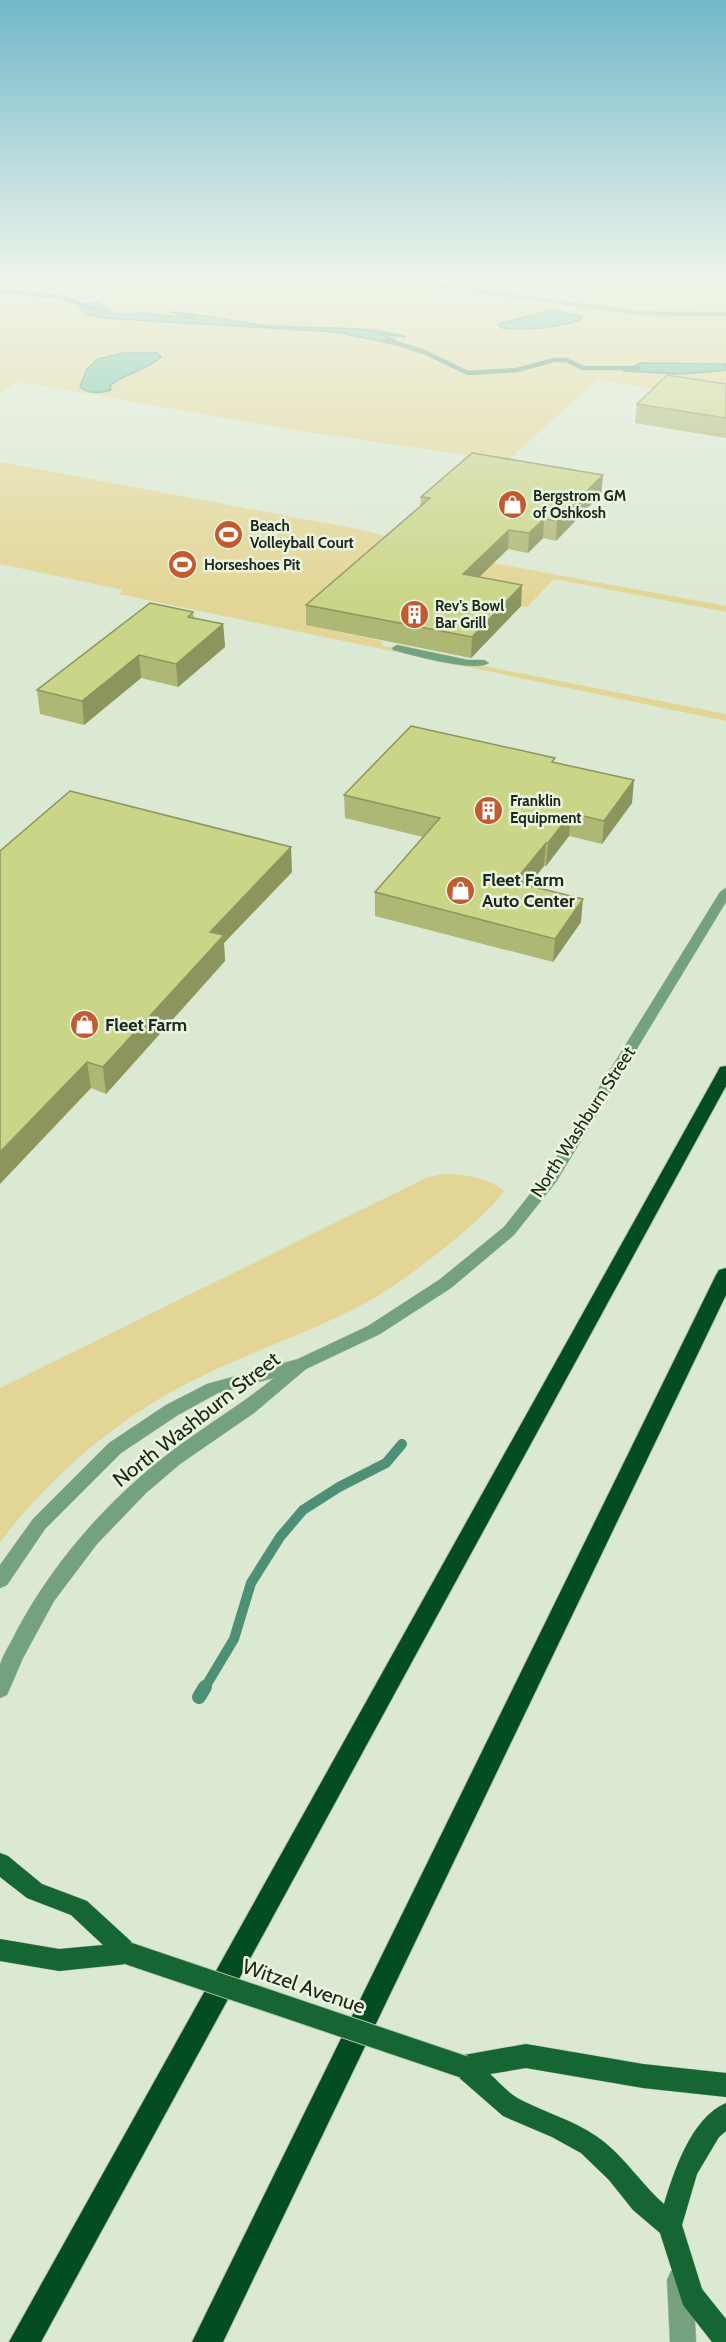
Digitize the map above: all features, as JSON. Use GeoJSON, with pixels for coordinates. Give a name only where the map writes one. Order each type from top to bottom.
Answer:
{"type":"FeatureCollection","features":[{"type":"Feature","properties":{"kind":"highway"},"geometry":{"type":"LineString","coordinates":[[24,2342],[726,1071]]}},
{"type":"Feature","properties":{"kind":"highway"},"geometry":{"type":"LineString","coordinates":[[207,2342],[726,1275]]}},
{"type":"Feature","properties":{"kind":"main road","name":"Witzel Avenue"},"geometry":{"type":"LineString","coordinates":[[0,1863],[35,1891],[79,1908],[127,1953],[464,2067],[511,2108],[560,2128],[589,2145],[618,2171],[642,2201],[670,2225]]}},
{"type":"Feature","properties":{"kind":"main road","name":"Witzel Avenue"},"geometry":{"type":"LineString","coordinates":[[0,1950],[58,1960],[127,1953]]}},
{"type":"Feature","properties":{"kind":"main road","name":"Witzel Avenue"},"geometry":{"type":"LineString","coordinates":[[464,2067],[526,2056],[643,2076],[726,2085]]}},
{"type":"Feature","properties":{"kind":"main road"},"geometry":{"type":"LineString","coordinates":[[726,2115],[711,2129],[687,2169],[670,2225],[692,2296],[726,2340]]}},
{"type":"Feature","properties":{"kind":"street"},"geometry":{"type":"LineString","coordinates":[[397,648],[468,663],[484,663]]}},
{"type":"Feature","properties":{"kind":"street","name":"North Washburn Street"},"geometry":{"type":"LineString","coordinates":[[0,1580],[39,1524],[115,1448],[172,1410],[213,1388],[303,1364],[374,1330],[414,1305],[480,1257],[509,1231],[551,1178],[726,892]]}},
{"type":"Feature","properties":{"kind":"street","name":"North Washburn Street"},"geometry":{"type":"LineString","coordinates":[[0,1689],[16,1650],[35,1616],[87,1541],[134,1492],[167,1464],[231,1421],[303,1364]]}},
{"type":"Feature","properties":{"kind":"street"},"geometry":{"type":"LineString","coordinates":[[679,2256],[682,2342]]}},
{"type":"Feature","properties":{"kind":"shaded area"},"geometry":{"type":"Polygon","coordinates":[[[0,385],[13,385],[0,392],[0,385]]]}},
{"type":"Feature","properties":{"kind":"shaded area"},"geometry":{"type":"Polygon","coordinates":[[[38,385],[591,385],[507,461],[294,430],[38,385]]]}},
{"type":"Feature","properties":{"kind":"shaded area"},"geometry":{"type":"Polygon","coordinates":[[[111,385],[111,390],[95,392],[80,387],[111,385]]]}},
{"type":"Feature","properties":{"kind":"shaded area"},"geometry":{"type":"Polygon","coordinates":[[[632,385],[726,385],[726,403],[632,385]]]}},
{"type":"Feature","properties":{"kind":"shaded area"},"geometry":{"type":"Polygon","coordinates":[[[0,462],[357,529],[390,537],[401,546],[726,606],[726,612],[554,579],[527,607],[462,594],[485,571],[307,625],[381,641],[383,646],[726,714],[726,721],[119,594],[123,590],[0,564],[0,462]]]}},
{"type":"Feature","properties":{"kind":"shaded area"},"geometry":{"type":"Polygon","coordinates":[[[444,1174],[476,1178],[504,1191],[471,1226],[409,1275],[378,1296],[197,1379],[173,1391],[124,1422],[57,1478],[0,1542],[0,1388],[428,1177],[444,1174]]]}},
{"type":"Feature","properties":{"kind":"building"},"geometry":{"type":"Polygon","coordinates":[[[656,385],[726,385],[726,418],[637,404],[656,385]]]}},
{"type":"Feature","properties":{"kind":"building"},"geometry":{"type":"Polygon","coordinates":[[[472,453],[603,475],[557,521],[544,519],[529,533],[509,530],[463,574],[522,585],[472,637],[306,605],[430,498],[421,497],[472,453]]]}},
{"type":"Feature","properties":{"kind":"building"},"geometry":{"type":"Polygon","coordinates":[[[150,603],[193,612],[188,617],[223,624],[176,664],[139,655],[82,701],[37,690],[150,603]]]}},
{"type":"Feature","properties":{"kind":"building"},"geometry":{"type":"Polygon","coordinates":[[[411,726],[555,758],[552,762],[634,780],[604,821],[571,813],[514,882],[583,899],[555,939],[375,892],[440,818],[344,795],[411,726]]]}},
{"type":"Feature","properties":{"kind":"building","name":"Fleet Farm"},"geometry":{"type":"Polygon","coordinates":[[[70,791],[291,847],[210,932],[224,935],[103,1067],[87,1062],[0,1152],[0,851],[70,791]]]}},
{"type":"Feature","properties":{"kind":"waterway"},"geometry":{"type":"LineString","coordinates":[[204,1689],[234,1639],[251,1583],[280,1537],[303,1510],[339,1487],[386,1463],[402,1444]]}},
{"type":"Feature","properties":{"kind":"waterway"},"geometry":{"type":"LineString","coordinates":[[199,1697],[205,1687]]}},
{"type":"Feature","properties":{"kind":"place","name":"Bergstrom GM of Oshkosh"},"geometry":{"type":"Point","coordinates":[512,505]}},
{"type":"Feature","properties":{"kind":"place","name":"Beach Volleyball Court"},"geometry":{"type":"Point","coordinates":[229,535]}},
{"type":"Feature","properties":{"kind":"place","name":"Horseshoes Pit"},"geometry":{"type":"Point","coordinates":[183,565]}},
{"type":"Feature","properties":{"kind":"place","name":"Rev's Bowl Bar Grill"},"geometry":{"type":"Point","coordinates":[414,615]}},
{"type":"Feature","properties":{"kind":"place","name":"Franklin Equipment"},"geometry":{"type":"Point","coordinates":[489,810]}},
{"type":"Feature","properties":{"kind":"place","name":"Fleet Farm Auto Center"},"geometry":{"type":"Point","coordinates":[461,890]}},
{"type":"Feature","properties":{"kind":"place","name":"Fleet Farm"},"geometry":{"type":"Point","coordinates":[84,1025]}}]}
